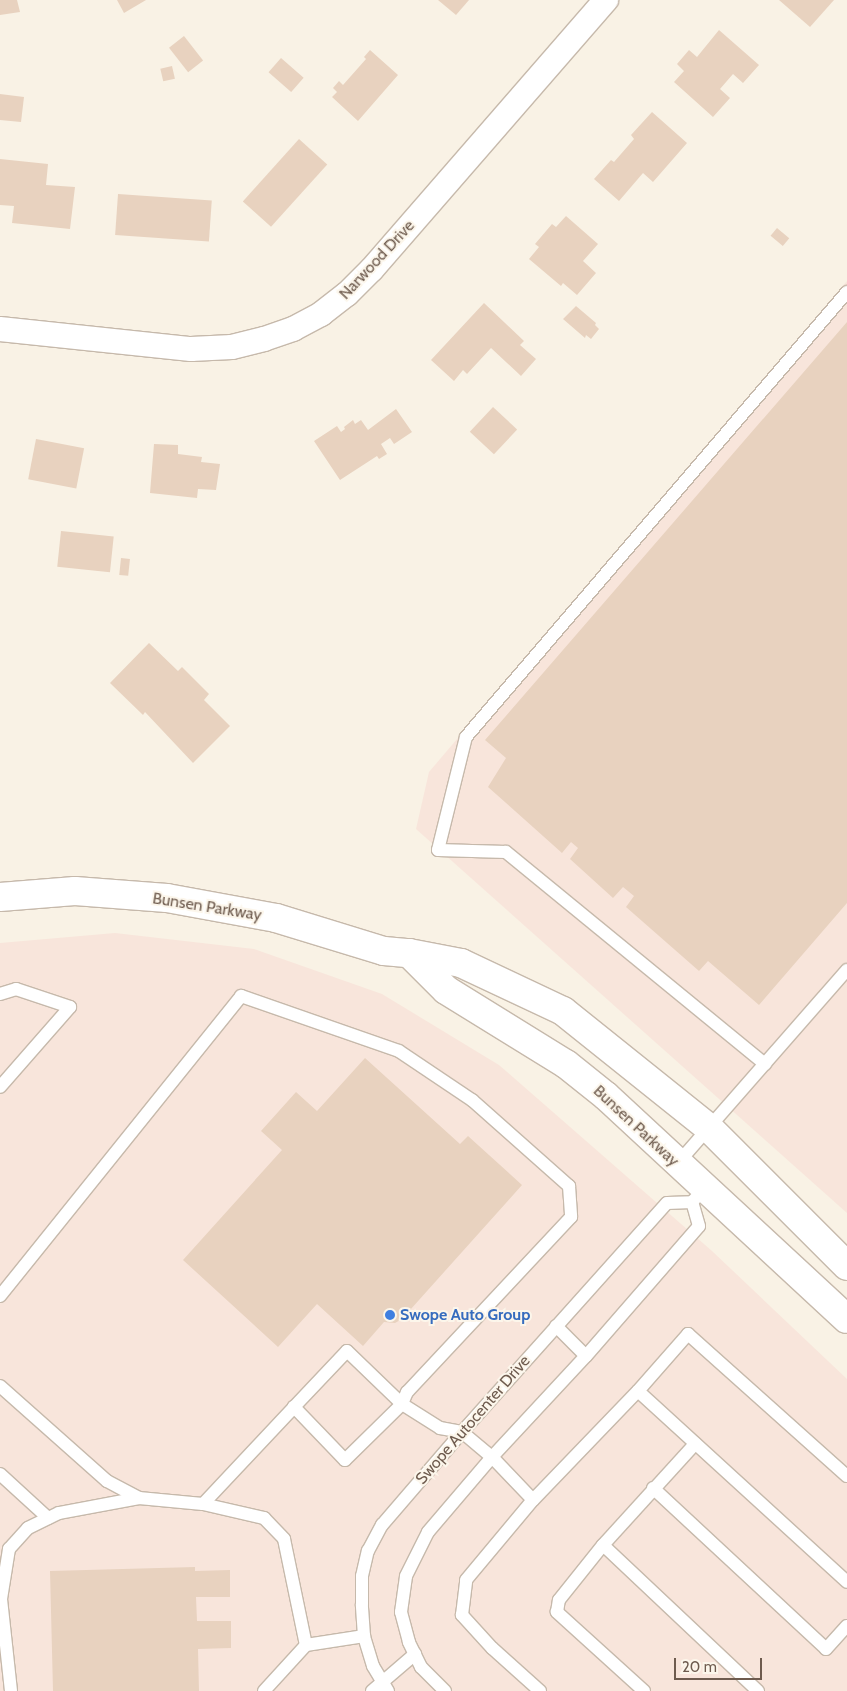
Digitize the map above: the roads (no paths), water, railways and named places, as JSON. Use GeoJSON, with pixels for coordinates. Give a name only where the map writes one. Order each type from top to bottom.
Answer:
{"type":"FeatureCollection","features":[{"type":"Feature","properties":{"kind":"street","name":"Narwood Drive"},"geometry":{"type":"LineString","coordinates":[[0,329],[191,349],[232,347],[264,339],[293,329],[321,314],[347,294],[372,269],[606,0]]}},
{"type":"Feature","properties":{"kind":"street","name":"Bunsen Parkway"},"geometry":{"type":"LineString","coordinates":[[0,897],[75,891],[167,898],[276,918],[384,951],[410,953],[461,963],[563,1011],[709,1128],[847,1266]]}},
{"type":"Feature","properties":{"kind":"street","name":"Bunsen Parkway"},"geometry":{"type":"LineString","coordinates":[[410,953],[446,990],[566,1064],[606,1096],[678,1164],[698,1196],[847,1319]]}},
{"type":"Feature","properties":{"kind":"lane"},"geometry":{"type":"LineString","coordinates":[[765,1064],[506,852],[438,850],[466,737],[847,292]]}},
{"type":"Feature","properties":{"kind":"lane"},"geometry":{"type":"LineString","coordinates":[[678,1164],[847,970]]}},
{"type":"Feature","properties":{"kind":"lane"},"geometry":{"type":"LineString","coordinates":[[0,994],[16,989],[70,1007],[0,1087]]}},
{"type":"Feature","properties":{"kind":"lane"},"geometry":{"type":"LineString","coordinates":[[0,1296],[241,996],[399,1051],[472,1100],[569,1186],[571,1218],[407,1392],[402,1404],[345,1460],[294,1406]]}},
{"type":"Feature","properties":{"kind":"lane"},"geometry":{"type":"LineString","coordinates":[[445,1691],[421,1667],[401,1612],[406,1576],[428,1532],[492,1457],[586,1356],[699,1226],[698,1196]]}},
{"type":"Feature","properties":{"kind":"lane","name":"Swope Autocenter Drive"},"geometry":{"type":"LineString","coordinates":[[385,1686],[373,1666],[364,1636],[362,1576],[368,1551],[382,1525],[462,1432],[667,1203],[698,1196]]}},
{"type":"Feature","properties":{"kind":"lane"},"geometry":{"type":"LineString","coordinates":[[556,1326],[586,1356]]}},
{"type":"Feature","properties":{"kind":"lane"},"geometry":{"type":"LineString","coordinates":[[540,1691],[492,1648],[462,1615],[466,1580],[533,1500],[638,1391],[688,1334],[847,1476]]}},
{"type":"Feature","properties":{"kind":"lane"},"geometry":{"type":"LineString","coordinates":[[203,1504],[347,1351],[402,1404],[440,1428],[462,1432],[492,1457],[533,1500]]}},
{"type":"Feature","properties":{"kind":"lane"},"geometry":{"type":"LineString","coordinates":[[0,1386],[108,1480],[139,1498]]}},
{"type":"Feature","properties":{"kind":"lane"},"geometry":{"type":"LineString","coordinates":[[638,1391],[847,1582]]}},
{"type":"Feature","properties":{"kind":"lane"},"geometry":{"type":"LineString","coordinates":[[644,1691],[557,1612],[558,1600],[653,1488],[695,1444]]}},
{"type":"Feature","properties":{"kind":"lane"},"geometry":{"type":"LineString","coordinates":[[0,1474],[48,1518]]}},
{"type":"Feature","properties":{"kind":"lane"},"geometry":{"type":"LineString","coordinates":[[653,1488],[826,1649],[847,1626]]}},
{"type":"Feature","properties":{"kind":"lane"},"geometry":{"type":"LineString","coordinates":[[10,1690],[1,1599],[2,1579],[9,1549],[28,1528],[59,1513],[139,1498],[203,1504],[264,1518],[284,1539],[306,1645]]}},
{"type":"Feature","properties":{"kind":"lane"},"geometry":{"type":"LineString","coordinates":[[603,1545],[758,1691]]}},
{"type":"Feature","properties":{"kind":"lane"},"geometry":{"type":"LineString","coordinates":[[264,1691],[306,1645],[364,1636]]}},
{"type":"Feature","properties":{"kind":"lane"},"geometry":{"type":"LineString","coordinates":[[372,1691],[385,1686],[415,1654]]}},
{"type":"Feature","properties":{"kind":"lane"},"geometry":{"type":"LineString","coordinates":[[0,1680],[10,1690]]}},
{"type":"Feature","properties":{"kind":"place","name":"Swope Auto Group"},"geometry":{"type":"Point","coordinates":[390,1315]}}]}
